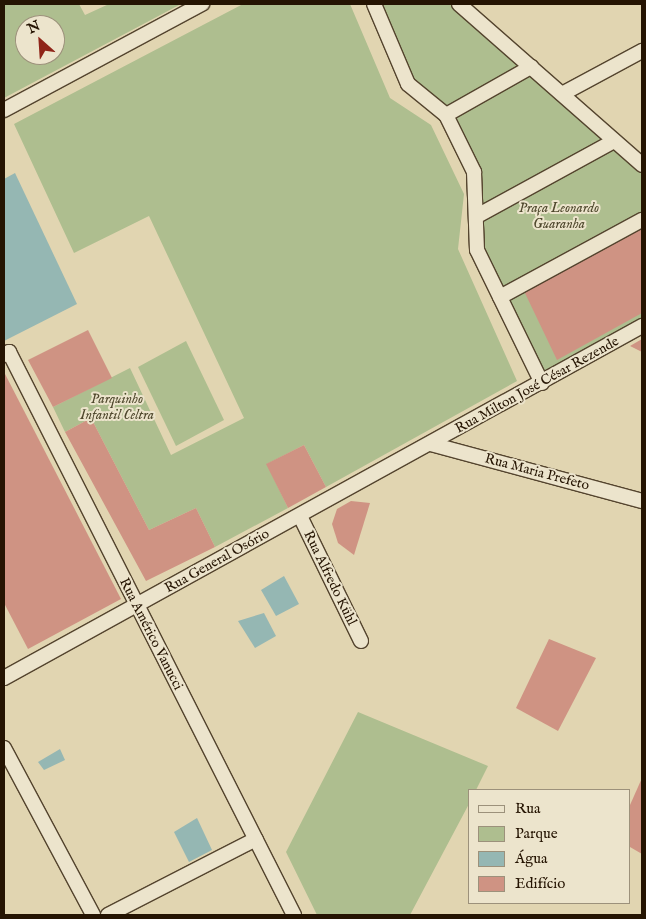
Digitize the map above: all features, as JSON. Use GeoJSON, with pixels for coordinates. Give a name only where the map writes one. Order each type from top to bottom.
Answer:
{"type":"FeatureCollection","features":[{"type":"Feature","properties":{"kind":"street"},"geometry":{"type":"LineString","coordinates":[[4,110],[202,4]]}},
{"type":"Feature","properties":{"kind":"street"},"geometry":{"type":"LineString","coordinates":[[374,4],[408,84],[446,115],[474,172],[477,250],[542,383]]}},
{"type":"Feature","properties":{"kind":"street"},"geometry":{"type":"LineString","coordinates":[[459,4],[642,165]]}},
{"type":"Feature","properties":{"kind":"street"},"geometry":{"type":"LineString","coordinates":[[562,94],[642,51]]}},
{"type":"Feature","properties":{"kind":"street"},"geometry":{"type":"LineString","coordinates":[[446,115],[531,67]]}},
{"type":"Feature","properties":{"kind":"street"},"geometry":{"type":"LineString","coordinates":[[476,216],[614,141]]}},
{"type":"Feature","properties":{"kind":"street"},"geometry":{"type":"LineString","coordinates":[[500,297],[642,220]]}},
{"type":"Feature","properties":{"kind":"street","name":"Rua Milton José César Rezende"},"geometry":{"type":"LineString","coordinates":[[431,444],[642,326]]}},
{"type":"Feature","properties":{"kind":"street","name":"Rua Américo Vanucci"},"geometry":{"type":"LineString","coordinates":[[6,354],[137,605],[294,915]]}},
{"type":"Feature","properties":{"kind":"street","name":"Rua General Osório"},"geometry":{"type":"LineString","coordinates":[[4,678],[431,444]]}},
{"type":"Feature","properties":{"kind":"street","name":"Rua Maria Prefeto"},"geometry":{"type":"LineString","coordinates":[[431,444],[642,501]]}},
{"type":"Feature","properties":{"kind":"street","name":"Rua Alfredo Kühl"},"geometry":{"type":"LineString","coordinates":[[300,516],[360,641]]}},
{"type":"Feature","properties":{"kind":"street"},"geometry":{"type":"LineString","coordinates":[[4,748],[92,915]]}},
{"type":"Feature","properties":{"kind":"street"},"geometry":{"type":"LineString","coordinates":[[108,915],[256,839]]}},
{"type":"Feature","properties":{"kind":"green space"},"geometry":{"type":"Polygon","coordinates":[[[4,4],[79,4],[85,15],[109,4],[181,4],[4,98],[4,4]]]}},
{"type":"Feature","properties":{"kind":"green space","name":"Parquinho Infantil Celtra"},"geometry":{"type":"Polygon","coordinates":[[[243,4],[350,4],[390,98],[431,125],[464,194],[458,249],[517,381],[326,487],[304,445],[267,464],[288,508],[215,547],[196,508],[149,530],[91,418],[65,432],[53,407],[130,368],[171,455],[244,418],[149,216],[74,253],[14,124],[243,4]]]}},
{"type":"Feature","properties":{"kind":"green space","name":"Praça Leonardo Guaranha"},"geometry":{"type":"Polygon","coordinates":[[[374,4],[459,4],[642,165],[642,326],[542,383],[477,250],[477,195],[446,115],[408,84],[374,4]]]}},
{"type":"Feature","properties":{"kind":"green space"},"geometry":{"type":"Polygon","coordinates":[[[186,341],[224,420],[176,446],[138,367],[186,341]]]}},
{"type":"Feature","properties":{"kind":"green space"},"geometry":{"type":"Polygon","coordinates":[[[358,712],[488,766],[476,789],[468,789],[468,806],[410,915],[317,915],[286,852],[358,712]]]}},
{"type":"Feature","properties":{"kind":"water"},"geometry":{"type":"Polygon","coordinates":[[[15,173],[77,304],[4,341],[4,179],[15,173]]]}},
{"type":"Feature","properties":{"kind":"water"},"geometry":{"type":"Polygon","coordinates":[[[284,576],[299,604],[276,616],[261,590],[284,576]]]}},
{"type":"Feature","properties":{"kind":"water"},"geometry":{"type":"Polygon","coordinates":[[[264,613],[276,636],[255,648],[238,621],[264,613]]]}},
{"type":"Feature","properties":{"kind":"water"},"geometry":{"type":"Polygon","coordinates":[[[60,749],[65,760],[44,770],[38,762],[60,749]]]}},
{"type":"Feature","properties":{"kind":"water"},"geometry":{"type":"Polygon","coordinates":[[[197,818],[212,850],[189,862],[174,832],[197,818]]]}},
{"type":"Feature","properties":{"kind":"building"},"geometry":{"type":"Polygon","coordinates":[[[642,228],[642,313],[557,360],[524,291],[642,228]]]}},
{"type":"Feature","properties":{"kind":"building"},"geometry":{"type":"Polygon","coordinates":[[[88,330],[112,378],[53,407],[28,360],[88,330]]]}},
{"type":"Feature","properties":{"kind":"building"},"geometry":{"type":"Polygon","coordinates":[[[642,339],[642,352],[630,346],[642,339]]]}},
{"type":"Feature","properties":{"kind":"building"},"geometry":{"type":"Polygon","coordinates":[[[4,372],[121,599],[28,649],[4,603],[4,372]]]}},
{"type":"Feature","properties":{"kind":"building"},"geometry":{"type":"Polygon","coordinates":[[[91,418],[149,530],[196,508],[215,547],[146,581],[65,432],[91,418]]]}},
{"type":"Feature","properties":{"kind":"building"},"geometry":{"type":"Polygon","coordinates":[[[304,445],[326,487],[288,508],[266,464],[304,445]]]}},
{"type":"Feature","properties":{"kind":"building"},"geometry":{"type":"Polygon","coordinates":[[[351,501],[370,503],[354,555],[338,543],[332,524],[337,509],[351,501]]]}},
{"type":"Feature","properties":{"kind":"building"},"geometry":{"type":"Polygon","coordinates":[[[549,639],[596,658],[558,731],[516,708],[549,639]]]}},
{"type":"Feature","properties":{"kind":"building"},"geometry":{"type":"Polygon","coordinates":[[[642,778],[642,854],[631,848],[631,803],[642,778]]]}}]}
